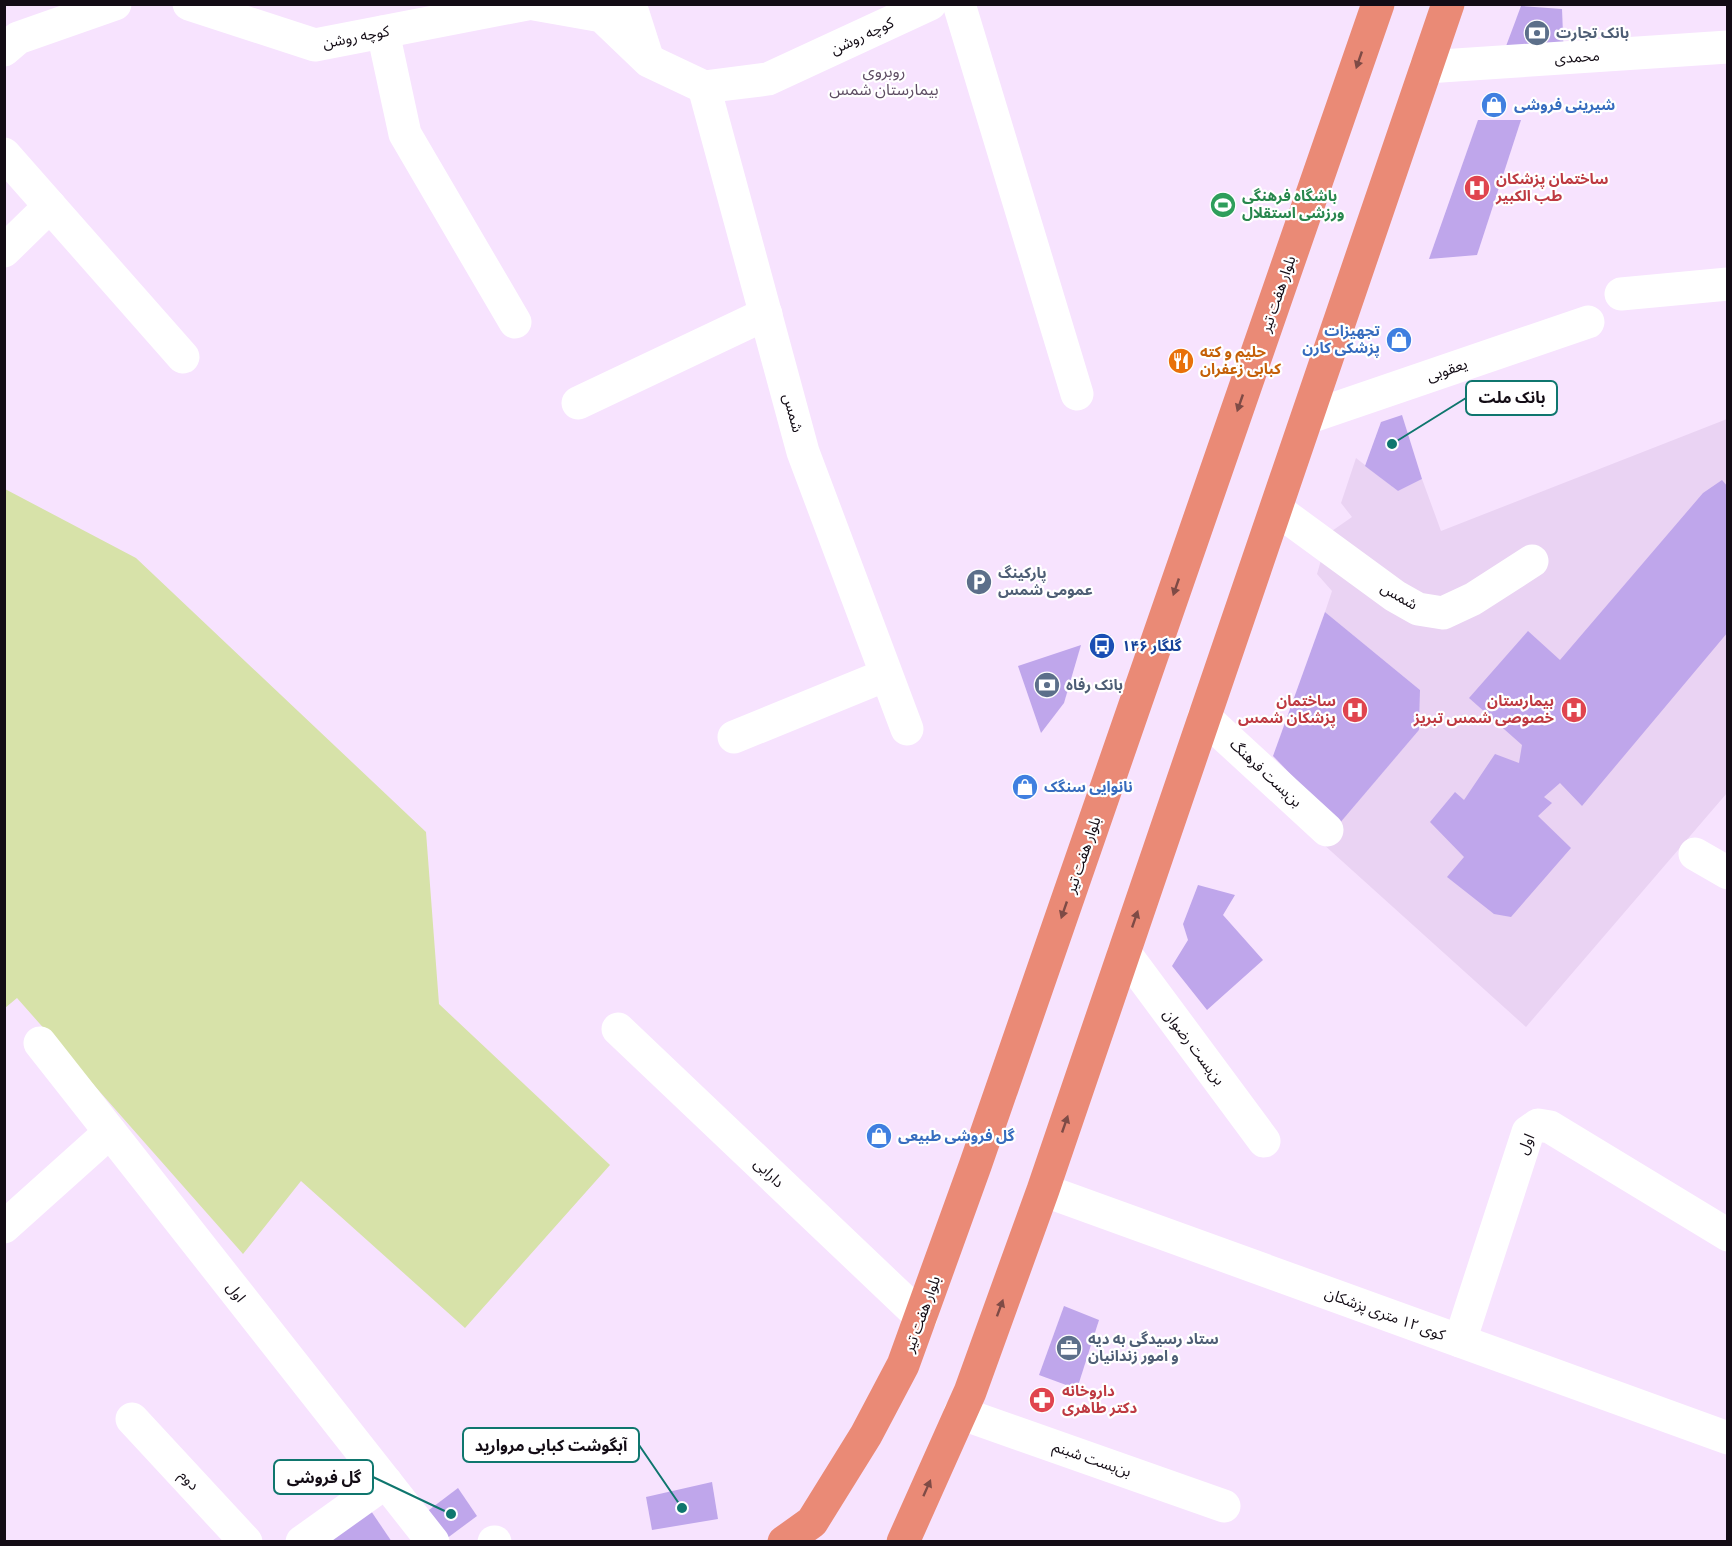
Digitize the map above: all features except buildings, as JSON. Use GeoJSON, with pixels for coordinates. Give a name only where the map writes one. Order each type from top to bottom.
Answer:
{"type":"FeatureCollection","features":[{"type":"Feature","properties":{"kind":"highway","name":"بلوار هفت تیر"},"geometry":{"type":"LineString","coordinates":[[784,1542],[812,1522],[866,1435],[903,1365],[975,1166],[1378,4]]}},
{"type":"Feature","properties":{"kind":"highway"},"geometry":{"type":"LineString","coordinates":[[903,1542],[970,1392],[1043,1190],[1448,4]]}},
{"type":"Feature","properties":{"kind":"street"},"geometry":{"type":"LineString","coordinates":[[4,50],[18,38],[115,4]]}},
{"type":"Feature","properties":{"kind":"street","name":"کوچه روشن"},"geometry":{"type":"LineString","coordinates":[[189,4],[315,45],[527,4]]}},
{"type":"Feature","properties":{"kind":"street"},"geometry":{"type":"LineString","coordinates":[[534,4],[603,16],[649,61],[704,87]]}},
{"type":"Feature","properties":{"kind":"street"},"geometry":{"type":"LineString","coordinates":[[630,4],[649,61]]}},
{"type":"Feature","properties":{"kind":"street","name":"کوچه روشن"},"geometry":{"type":"LineString","coordinates":[[704,87],[768,80],[930,4]]}},
{"type":"Feature","properties":{"kind":"street"},"geometry":{"type":"LineString","coordinates":[[959,4],[1077,394]]}},
{"type":"Feature","properties":{"kind":"street"},"geometry":{"type":"LineString","coordinates":[[383,32],[405,134],[515,322]]}},
{"type":"Feature","properties":{"kind":"street","name":"محمدی"},"geometry":{"type":"LineString","coordinates":[[1426,67],[1728,47]]}},
{"type":"Feature","properties":{"kind":"street","name":"شمس"},"geometry":{"type":"LineString","coordinates":[[704,87],[803,452],[906,729]]}},
{"type":"Feature","properties":{"kind":"street"},"geometry":{"type":"LineString","coordinates":[[4,154],[183,357]]}},
{"type":"Feature","properties":{"kind":"street"},"geometry":{"type":"LineString","coordinates":[[4,251],[50,206]]}},
{"type":"Feature","properties":{"kind":"street"},"geometry":{"type":"LineString","coordinates":[[1621,294],[1728,284]]}},
{"type":"Feature","properties":{"kind":"street"},"geometry":{"type":"LineString","coordinates":[[578,403],[766,314]]}},
{"type":"Feature","properties":{"kind":"street","name":"یعقوبی"},"geometry":{"type":"LineString","coordinates":[[1306,418],[1588,322]]}},
{"type":"Feature","properties":{"kind":"street","name":"شمس"},"geometry":{"type":"LineString","coordinates":[[1276,509],[1395,596],[1418,609],[1443,613],[1473,599],[1532,561]]}},
{"type":"Feature","properties":{"kind":"street"},"geometry":{"type":"LineString","coordinates":[[734,737],[886,675]]}},
{"type":"Feature","properties":{"kind":"street","name":"بن‌بست فرهنگ"},"geometry":{"type":"LineString","coordinates":[[1204,717],[1327,830]]}},
{"type":"Feature","properties":{"kind":"street"},"geometry":{"type":"LineString","coordinates":[[1695,854],[1728,873]]}},
{"type":"Feature","properties":{"kind":"street","name":"بن‌بست رضوان"},"geometry":{"type":"LineString","coordinates":[[1124,952],[1264,1141]]}},
{"type":"Feature","properties":{"kind":"street","name":"دارابی"},"geometry":{"type":"LineString","coordinates":[[618,1029],[921,1317]]}},
{"type":"Feature","properties":{"kind":"street","name":"اول"},"geometry":{"type":"LineString","coordinates":[[40,1043],[433,1542]]}},
{"type":"Feature","properties":{"kind":"street","name":"اول"},"geometry":{"type":"LineString","coordinates":[[1460,1341],[1528,1132],[1538,1125],[1550,1127],[1728,1235]]}},
{"type":"Feature","properties":{"kind":"street"},"geometry":{"type":"LineString","coordinates":[[4,1227],[110,1132]]}},
{"type":"Feature","properties":{"kind":"street","name":"کوی ۱۲ متری پزشکان"},"geometry":{"type":"LineString","coordinates":[[1043,1190],[1728,1438]]}},
{"type":"Feature","properties":{"kind":"street","name":"بن‌بست شبنم"},"geometry":{"type":"LineString","coordinates":[[960,1413],[1224,1506]]}},
{"type":"Feature","properties":{"kind":"street","name":"دوم"},"geometry":{"type":"LineString","coordinates":[[132,1419],[246,1542]]}},
{"type":"Feature","properties":{"kind":"street"},"geometry":{"type":"LineString","coordinates":[[302,1542],[386,1482]]}},
{"type":"Feature","properties":{"kind":"shaded area","name":"بیمارستان خصوصی شمس تبریز"},"geometry":{"type":"Polygon","coordinates":[[[1727,419],[1727,793],[1526,1027],[1322,843],[1419,730],[1420,690],[1325,612],[1332,591],[1317,574],[1329,533],[1352,517],[1341,503],[1356,458],[1398,491],[1422,479],[1441,531],[1727,419]]]}},
{"type":"Feature","properties":{"kind":"green space"},"geometry":{"type":"Polygon","coordinates":[[[5,489],[136,558],[426,832],[439,1004],[610,1165],[465,1328],[301,1181],[243,1254],[17,998],[5,1008],[5,489]]]}},
{"type":"Feature","properties":{"kind":"place","name":"بانک تجارت"},"geometry":{"type":"Point","coordinates":[1537,33]}},
{"type":"Feature","properties":{"kind":"place","name":"شیرینی فروشی"},"geometry":{"type":"Point","coordinates":[1494,105]}},
{"type":"Feature","properties":{"kind":"place","name":"ساختمان پزشکان طب الکبیر"},"geometry":{"type":"Point","coordinates":[1477,188]}},
{"type":"Feature","properties":{"kind":"place","name":"باشگاه فرهنگی ورزشی استقلال"},"geometry":{"type":"Point","coordinates":[1223,205]}},
{"type":"Feature","properties":{"kind":"place","name":"تجهیزات پزشکی کارن"},"geometry":{"type":"Point","coordinates":[1399,340]}},
{"type":"Feature","properties":{"kind":"place","name":"حلیم و کته کبابی زعفران"},"geometry":{"type":"Point","coordinates":[1181,361]}},
{"type":"Feature","properties":{"kind":"place","name":"بانک ملت"},"geometry":{"type":"Point","coordinates":[1392,444]}},
{"type":"Feature","properties":{"kind":"place","name":"پارکینگ عمومی شمس"},"geometry":{"type":"Point","coordinates":[979,582]}},
{"type":"Feature","properties":{"kind":"place","name":"گلگار ۱۴۶"},"geometry":{"type":"Point","coordinates":[1102,646]}},
{"type":"Feature","properties":{"kind":"place","name":"بانک رفاه"},"geometry":{"type":"Point","coordinates":[1047,685]}},
{"type":"Feature","properties":{"kind":"place","name":"ساختمان پزشکان شمس"},"geometry":{"type":"Point","coordinates":[1355,710]}},
{"type":"Feature","properties":{"kind":"place","name":"بیمارستان خصوصی شمس تبریز"},"geometry":{"type":"Point","coordinates":[1574,710]}},
{"type":"Feature","properties":{"kind":"place","name":"نانوایی سنگک"},"geometry":{"type":"Point","coordinates":[1025,787]}},
{"type":"Feature","properties":{"kind":"place","name":"گل فروشی طبیعی"},"geometry":{"type":"Point","coordinates":[879,1136]}},
{"type":"Feature","properties":{"kind":"place","name":"ستاد رسیدگی به دیه و امور زندانیان"},"geometry":{"type":"Point","coordinates":[1069,1348]}},
{"type":"Feature","properties":{"kind":"place","name":"داروخانه دکتر طاهری"},"geometry":{"type":"Point","coordinates":[1042,1400]}},
{"type":"Feature","properties":{"kind":"place","name":"آبگوشت کبابی مروارید"},"geometry":{"type":"Point","coordinates":[682,1508]}},
{"type":"Feature","properties":{"kind":"place","name":"گل فروشی"},"geometry":{"type":"Point","coordinates":[451,1514]}},
{"type":"Feature","properties":{"kind":"district","name":"روبروی بیمارستان شمس"},"geometry":{"type":"Point","coordinates":[884,81]}}]}
